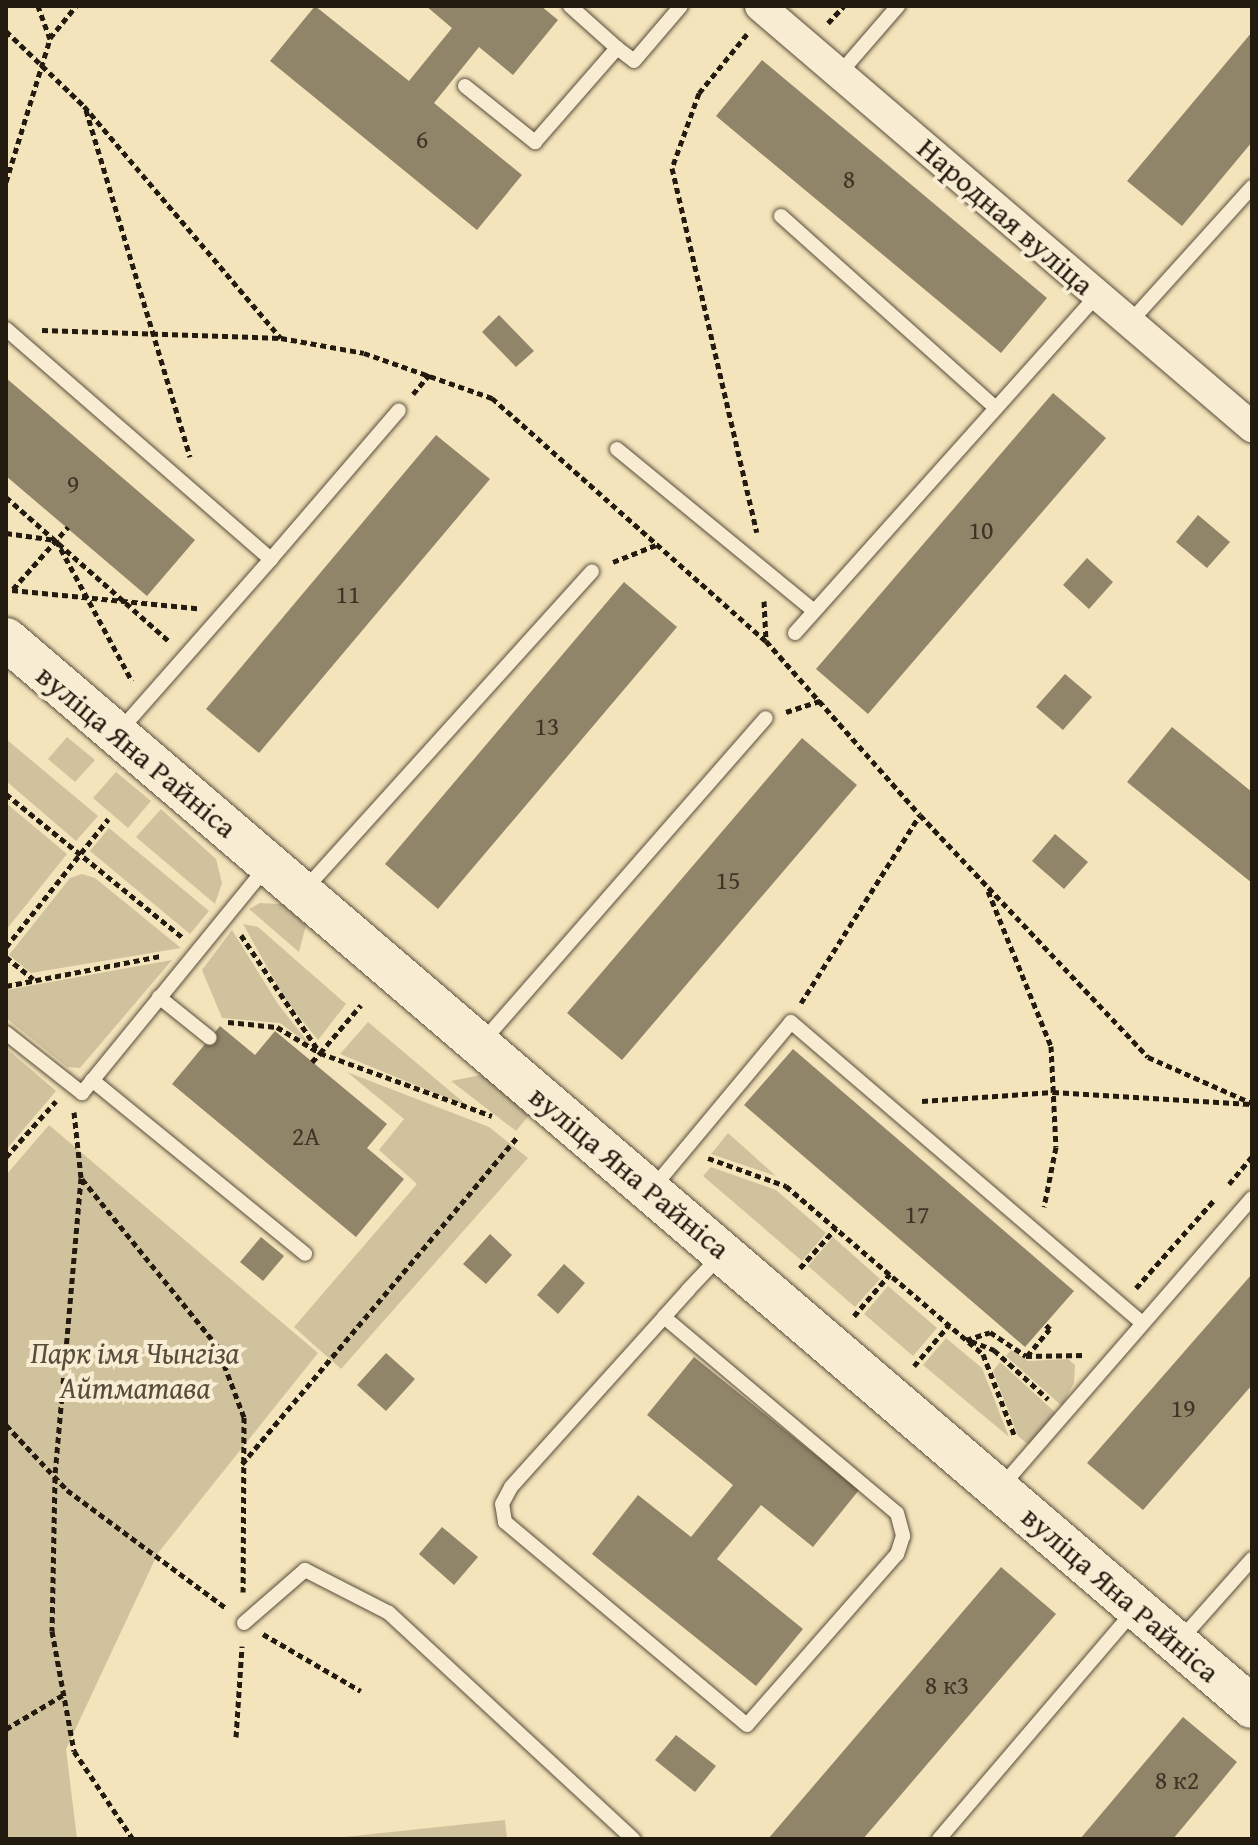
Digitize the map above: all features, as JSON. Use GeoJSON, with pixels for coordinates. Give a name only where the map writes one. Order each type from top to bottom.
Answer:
{"type":"FeatureCollection","features":[{"type":"Feature","properties":{"kind":"street","name":"Народная вуліца"},"geometry":{"type":"LineString","coordinates":[[763,9],[1252,427]]}},
{"type":"Feature","properties":{"kind":"street","name":"вуліца Яна Райніса"},"geometry":{"type":"LineString","coordinates":[[6,639],[724,1251],[1012,1475],[1137,1608],[1252,1707]]}},
{"type":"Feature","properties":{"kind":"lane"},"geometry":{"type":"LineString","coordinates":[[570,6],[634,61],[681,6]]}},
{"type":"Feature","properties":{"kind":"lane"},"geometry":{"type":"LineString","coordinates":[[840,73],[898,6]]}},
{"type":"Feature","properties":{"kind":"lane"},"geometry":{"type":"LineString","coordinates":[[465,86],[535,142],[617,48]]}},
{"type":"Feature","properties":{"kind":"lane"},"geometry":{"type":"LineString","coordinates":[[1130,322],[1252,187]]}},
{"type":"Feature","properties":{"kind":"lane"},"geometry":{"type":"LineString","coordinates":[[781,216],[996,408]]}},
{"type":"Feature","properties":{"kind":"lane"},"geometry":{"type":"LineString","coordinates":[[795,633],[1097,295]]}},
{"type":"Feature","properties":{"kind":"lane"},"geometry":{"type":"LineString","coordinates":[[6,329],[271,559]]}},
{"type":"Feature","properties":{"kind":"lane"},"geometry":{"type":"LineString","coordinates":[[117,733],[399,410]]}},
{"type":"Feature","properties":{"kind":"lane"},"geometry":{"type":"LineString","coordinates":[[617,449],[814,611]]}},
{"type":"Feature","properties":{"kind":"lane"},"geometry":{"type":"LineString","coordinates":[[302,892],[592,571]]}},
{"type":"Feature","properties":{"kind":"lane"},"geometry":{"type":"LineString","coordinates":[[480,1044],[766,718]]}},
{"type":"Feature","properties":{"kind":"lane"},"geometry":{"type":"LineString","coordinates":[[6,1033],[82,1093],[269,864]]}},
{"type":"Feature","properties":{"kind":"lane"},"geometry":{"type":"LineString","coordinates":[[159,997],[210,1038]]}},
{"type":"Feature","properties":{"kind":"lane"},"geometry":{"type":"LineString","coordinates":[[651,1189],[791,1022],[1142,1323]]}},
{"type":"Feature","properties":{"kind":"lane"},"geometry":{"type":"LineString","coordinates":[[92,1080],[305,1254]]}},
{"type":"Feature","properties":{"kind":"lane"},"geometry":{"type":"LineString","coordinates":[[1012,1475],[1252,1198]]}},
{"type":"Feature","properties":{"kind":"lane"},"geometry":{"type":"LineString","coordinates":[[664,1317],[897,1513],[903,1536],[897,1554],[747,1725],[505,1522],[502,1504],[511,1487],[664,1317],[724,1251]]}},
{"type":"Feature","properties":{"kind":"lane"},"geometry":{"type":"LineString","coordinates":[[1178,1643],[1252,1559]]}},
{"type":"Feature","properties":{"kind":"lane"},"geometry":{"type":"LineString","coordinates":[[244,1623],[305,1570],[389,1613],[633,1839]]}},
{"type":"Feature","properties":{"kind":"lane"},"geometry":{"type":"LineString","coordinates":[[939,1839],[1137,1608]]}},
{"type":"Feature","properties":{"kind":"path"},"geometry":{"type":"LineString","coordinates":[[38,6],[50,39]]}},
{"type":"Feature","properties":{"kind":"path"},"geometry":{"type":"LineString","coordinates":[[6,182],[50,39],[76,6]]}},
{"type":"Feature","properties":{"kind":"path"},"geometry":{"type":"LineString","coordinates":[[763,9],[699,93],[672,168],[763,568],[766,641]]}},
{"type":"Feature","properties":{"kind":"path"},"geometry":{"type":"LineString","coordinates":[[6,31],[43,61],[84,106],[281,338]]}},
{"type":"Feature","properties":{"kind":"path"},"geometry":{"type":"LineString","coordinates":[[84,106],[203,500]]}},
{"type":"Feature","properties":{"kind":"path"},"geometry":{"type":"LineString","coordinates":[[6,329],[281,338],[364,353],[492,398],[766,641],[823,700],[920,815],[1148,1057],[1252,1104]]}},
{"type":"Feature","properties":{"kind":"path"},"geometry":{"type":"LineString","coordinates":[[6,497],[185,656]]}},
{"type":"Feature","properties":{"kind":"path"},"geometry":{"type":"LineString","coordinates":[[68,527],[12,590],[226,611]]}},
{"type":"Feature","properties":{"kind":"path"},"geometry":{"type":"LineString","coordinates":[[6,533],[56,540]]}},
{"type":"Feature","properties":{"kind":"path"},"geometry":{"type":"LineString","coordinates":[[56,540],[144,703]]}},
{"type":"Feature","properties":{"kind":"path"},"geometry":{"type":"LineString","coordinates":[[592,571],[656,545]]}},
{"type":"Feature","properties":{"kind":"path"},"geometry":{"type":"LineString","coordinates":[[766,718],[823,700]]}},
{"type":"Feature","properties":{"kind":"path"},"geometry":{"type":"LineString","coordinates":[[6,794],[197,950]]}},
{"type":"Feature","properties":{"kind":"path"},"geometry":{"type":"LineString","coordinates":[[791,1022],[822,962],[920,815]]}},
{"type":"Feature","properties":{"kind":"path"},"geometry":{"type":"LineString","coordinates":[[6,947],[108,819]]}},
{"type":"Feature","properties":{"kind":"path"},"geometry":{"type":"LineString","coordinates":[[987,886],[1051,1046],[1056,1147],[1039,1235]]}},
{"type":"Feature","properties":{"kind":"path"},"geometry":{"type":"LineString","coordinates":[[228,913],[280,1001],[320,1053]]}},
{"type":"Feature","properties":{"kind":"path"},"geometry":{"type":"LineString","coordinates":[[6,986],[197,950]]}},
{"type":"Feature","properties":{"kind":"path"},"geometry":{"type":"LineString","coordinates":[[6,957],[33,979]]}},
{"type":"Feature","properties":{"kind":"path"},"geometry":{"type":"LineString","coordinates":[[312,1062],[361,1005]]}},
{"type":"Feature","properties":{"kind":"path"},"geometry":{"type":"LineString","coordinates":[[223,1022],[277,1027],[320,1053],[492,1116]]}},
{"type":"Feature","properties":{"kind":"path"},"geometry":{"type":"LineString","coordinates":[[885,1104],[1053,1092],[1252,1104]]}},
{"type":"Feature","properties":{"kind":"path"},"geometry":{"type":"LineString","coordinates":[[6,1157],[60,1097],[82,1093]]}},
{"type":"Feature","properties":{"kind":"path"},"geometry":{"type":"LineString","coordinates":[[82,1093],[73,1115],[81,1178],[55,1477],[52,1631],[74,1751],[133,1839]]}},
{"type":"Feature","properties":{"kind":"path"},"geometry":{"type":"LineString","coordinates":[[241,1464],[517,1138]]}},
{"type":"Feature","properties":{"kind":"path"},"geometry":{"type":"LineString","coordinates":[[685,1150],[786,1186],[983,1354],[1012,1475]]}},
{"type":"Feature","properties":{"kind":"path"},"geometry":{"type":"LineString","coordinates":[[1121,1305],[1252,1157]]}},
{"type":"Feature","properties":{"kind":"path"},"geometry":{"type":"LineString","coordinates":[[81,1178],[217,1346],[244,1417],[241,1464],[244,1623],[236,1737]]}},
{"type":"Feature","properties":{"kind":"path"},"geometry":{"type":"LineString","coordinates":[[800,1268],[836,1228]]}},
{"type":"Feature","properties":{"kind":"path"},"geometry":{"type":"LineString","coordinates":[[854,1316],[890,1274]]}},
{"type":"Feature","properties":{"kind":"path"},"geometry":{"type":"LineString","coordinates":[[1026,1356],[1050,1329],[1045,1324]]}},
{"type":"Feature","properties":{"kind":"path"},"geometry":{"type":"LineString","coordinates":[[914,1366],[949,1325]]}},
{"type":"Feature","properties":{"kind":"path"},"geometry":{"type":"LineString","coordinates":[[966,1340],[990,1332],[1026,1356],[1091,1355]]}},
{"type":"Feature","properties":{"kind":"path"},"geometry":{"type":"LineString","coordinates":[[966,1340],[994,1350],[1064,1414]]}},
{"type":"Feature","properties":{"kind":"path"},"geometry":{"type":"LineString","coordinates":[[6,1425],[55,1477],[244,1623],[361,1691]]}},
{"type":"Feature","properties":{"kind":"path"},"geometry":{"type":"LineString","coordinates":[[6,1729],[63,1695]]}},
{"type":"Feature","properties":{"kind":"green space"},"geometry":{"type":"Polygon","coordinates":[[[67,737],[95,760],[75,782],[48,759],[67,737]]]}},
{"type":"Feature","properties":{"kind":"green space"},"geometry":{"type":"Polygon","coordinates":[[[6,739],[98,816],[76,841],[6,781],[6,739]]]}},
{"type":"Feature","properties":{"kind":"green space"},"geometry":{"type":"Polygon","coordinates":[[[116,772],[151,801],[128,828],[93,798],[116,772]]]}},
{"type":"Feature","properties":{"kind":"green space"},"geometry":{"type":"Polygon","coordinates":[[[6,803],[67,854],[6,930],[6,803]]]}},
{"type":"Feature","properties":{"kind":"green space"},"geometry":{"type":"Polygon","coordinates":[[[161,809],[216,859],[222,883],[215,904],[136,837],[161,809]]]}},
{"type":"Feature","properties":{"kind":"green space"},"geometry":{"type":"Polygon","coordinates":[[[109,828],[209,911],[190,934],[90,851],[109,828]]]}},
{"type":"Feature","properties":{"kind":"green space"},"geometry":{"type":"Polygon","coordinates":[[[82,874],[95,878],[181,948],[31,973],[9,955],[70,878],[82,874]]]}},
{"type":"Feature","properties":{"kind":"green space"},"geometry":{"type":"Polygon","coordinates":[[[260,903],[282,904],[306,925],[299,952],[249,909],[260,903]]]}},
{"type":"Feature","properties":{"kind":"green space"},"geometry":{"type":"Polygon","coordinates":[[[243,924],[258,927],[346,1004],[318,1040],[285,999],[243,924]]]}},
{"type":"Feature","properties":{"kind":"green space"},"geometry":{"type":"Polygon","coordinates":[[[232,930],[278,1004],[311,1046],[280,1023],[222,1018],[202,970],[232,930]]]}},
{"type":"Feature","properties":{"kind":"green space"},"geometry":{"type":"Polygon","coordinates":[[[172,960],[80,1068],[67,1067],[6,1018],[6,990],[172,960]]]}},
{"type":"Feature","properties":{"kind":"green space"},"geometry":{"type":"Polygon","coordinates":[[[368,1022],[469,1107],[340,1054],[368,1022]]]}},
{"type":"Feature","properties":{"kind":"green space"},"geometry":{"type":"Polygon","coordinates":[[[6,1048],[56,1091],[6,1150],[6,1048]]]}},
{"type":"Feature","properties":{"kind":"green space"},"geometry":{"type":"Polygon","coordinates":[[[347,1072],[489,1127],[528,1158],[341,1369],[294,1327],[417,1184],[379,1150],[404,1119],[347,1072]]]}},
{"type":"Feature","properties":{"kind":"green space"},"geometry":{"type":"Polygon","coordinates":[[[486,1074],[531,1113],[516,1131],[451,1081],[486,1074]]]}},
{"type":"Feature","properties":{"kind":"green space","name":"Парк імя Чынгіза Айтматава"},"geometry":{"type":"Polygon","coordinates":[[[49,1125],[318,1353],[158,1553],[66,1749],[77,1839],[6,1839],[6,1175],[49,1125]]]}},
{"type":"Feature","properties":{"kind":"green space"},"geometry":{"type":"Polygon","coordinates":[[[728,1133],[776,1176],[711,1154],[728,1133]]]}},
{"type":"Feature","properties":{"kind":"green space"},"geometry":{"type":"Polygon","coordinates":[[[711,1167],[776,1190],[826,1233],[802,1261],[703,1176],[711,1167]]]}},
{"type":"Feature","properties":{"kind":"green space"},"geometry":{"type":"Polygon","coordinates":[[[833,1237],[880,1279],[855,1307],[808,1266],[833,1237]]]}},
{"type":"Feature","properties":{"kind":"green space"},"geometry":{"type":"Polygon","coordinates":[[[888,1286],[937,1328],[913,1356],[864,1314],[888,1286]]]}},
{"type":"Feature","properties":{"kind":"green space"},"geometry":{"type":"Polygon","coordinates":[[[946,1338],[982,1368],[1009,1437],[923,1365],[946,1338]]]}},
{"type":"Feature","properties":{"kind":"green space"},"geometry":{"type":"Polygon","coordinates":[[[1011,1350],[1028,1361],[1068,1359],[1075,1365],[1074,1383],[1062,1406],[1006,1356],[1011,1350]]]}},
{"type":"Feature","properties":{"kind":"green space"},"geometry":{"type":"Polygon","coordinates":[[[1000,1362],[1057,1414],[1030,1446],[1018,1436],[993,1371],[1000,1362]]]}},
{"type":"Feature","properties":{"kind":"green space"},"geometry":{"type":"Polygon","coordinates":[[[505,1820],[507,1839],[325,1839],[505,1820]]]}},
{"type":"Feature","properties":{"kind":"building"},"geometry":{"type":"Polygon","coordinates":[[[315,6],[409,81],[452,28],[426,6],[541,6],[558,20],[513,75],[479,47],[434,103],[522,175],[477,230],[270,61],[315,6]]]}},
{"type":"Feature","properties":{"kind":"building"},"geometry":{"type":"Polygon","coordinates":[[[1252,32],[1252,142],[1182,226],[1127,181],[1252,32]]]}},
{"type":"Feature","properties":{"kind":"building"},"geometry":{"type":"Polygon","coordinates":[[[762,60],[1047,298],[1001,353],[716,116],[762,60]]]}},
{"type":"Feature","properties":{"kind":"building"},"geometry":{"type":"Polygon","coordinates":[[[499,315],[534,351],[516,367],[482,332],[499,315]]]}},
{"type":"Feature","properties":{"kind":"building"},"geometry":{"type":"Polygon","coordinates":[[[6,378],[195,540],[147,596],[6,476],[6,378]]]}},
{"type":"Feature","properties":{"kind":"building"},"geometry":{"type":"Polygon","coordinates":[[[1053,393],[1106,438],[868,714],[816,669],[1053,393]]]}},
{"type":"Feature","properties":{"kind":"building"},"geometry":{"type":"Polygon","coordinates":[[[436,435],[490,479],[259,753],[206,709],[436,435]]]}},
{"type":"Feature","properties":{"kind":"building"},"geometry":{"type":"Polygon","coordinates":[[[1198,515],[1230,542],[1207,568],[1176,542],[1198,515]]]}},
{"type":"Feature","properties":{"kind":"building"},"geometry":{"type":"Polygon","coordinates":[[[1087,558],[1113,582],[1089,609],[1063,585],[1087,558]]]}},
{"type":"Feature","properties":{"kind":"building"},"geometry":{"type":"Polygon","coordinates":[[[624,582],[677,627],[438,909],[385,864],[624,582]]]}},
{"type":"Feature","properties":{"kind":"building"},"geometry":{"type":"Polygon","coordinates":[[[1065,674],[1092,697],[1063,730],[1036,707],[1065,674]]]}},
{"type":"Feature","properties":{"kind":"building"},"geometry":{"type":"Polygon","coordinates":[[[1172,727],[1252,792],[1252,883],[1127,782],[1172,727]]]}},
{"type":"Feature","properties":{"kind":"building"},"geometry":{"type":"Polygon","coordinates":[[[802,738],[857,785],[622,1060],[567,1013],[802,738]]]}},
{"type":"Feature","properties":{"kind":"building"},"geometry":{"type":"Polygon","coordinates":[[[1055,834],[1088,862],[1064,889],[1032,861],[1055,834]]]}},
{"type":"Feature","properties":{"kind":"building"},"geometry":{"type":"Polygon","coordinates":[[[220,1026],[255,1055],[275,1031],[387,1124],[367,1148],[404,1179],[356,1237],[172,1084],[220,1026]]]}},
{"type":"Feature","properties":{"kind":"building"},"geometry":{"type":"Polygon","coordinates":[[[793,1049],[1074,1291],[1025,1347],[744,1105],[793,1049]]]}},
{"type":"Feature","properties":{"kind":"building"},"geometry":{"type":"Polygon","coordinates":[[[490,1234],[512,1255],[486,1284],[463,1264],[490,1234]]]}},
{"type":"Feature","properties":{"kind":"building"},"geometry":{"type":"Polygon","coordinates":[[[261,1237],[284,1256],[263,1281],[240,1262],[261,1237]]]}},
{"type":"Feature","properties":{"kind":"building"},"geometry":{"type":"Polygon","coordinates":[[[564,1264],[585,1283],[558,1314],[537,1295],[564,1264]]]}},
{"type":"Feature","properties":{"kind":"building"},"geometry":{"type":"Polygon","coordinates":[[[1252,1274],[1252,1385],[1143,1510],[1087,1463],[1252,1274]]]}},
{"type":"Feature","properties":{"kind":"building"},"geometry":{"type":"Polygon","coordinates":[[[386,1353],[415,1379],[386,1411],[357,1385],[386,1353]]]}},
{"type":"Feature","properties":{"kind":"building"},"geometry":{"type":"Polygon","coordinates":[[[694,1357],[859,1490],[813,1547],[761,1505],[717,1559],[803,1629],[756,1686],[592,1554],[638,1495],[691,1537],[733,1485],[647,1415],[694,1357]]]}},
{"type":"Feature","properties":{"kind":"building"},"geometry":{"type":"Polygon","coordinates":[[[442,1527],[478,1557],[454,1585],[419,1554],[442,1527]]]}},
{"type":"Feature","properties":{"kind":"building"},"geometry":{"type":"Polygon","coordinates":[[[1001,1567],[1056,1614],[863,1839],[768,1839],[1001,1567]]]}},
{"type":"Feature","properties":{"kind":"building"},"geometry":{"type":"Polygon","coordinates":[[[1183,1717],[1237,1762],[1173,1839],[1080,1839],[1183,1717]]]}},
{"type":"Feature","properties":{"kind":"building"},"geometry":{"type":"Polygon","coordinates":[[[676,1735],[716,1766],[695,1792],[655,1760],[676,1735]]]}}]}
